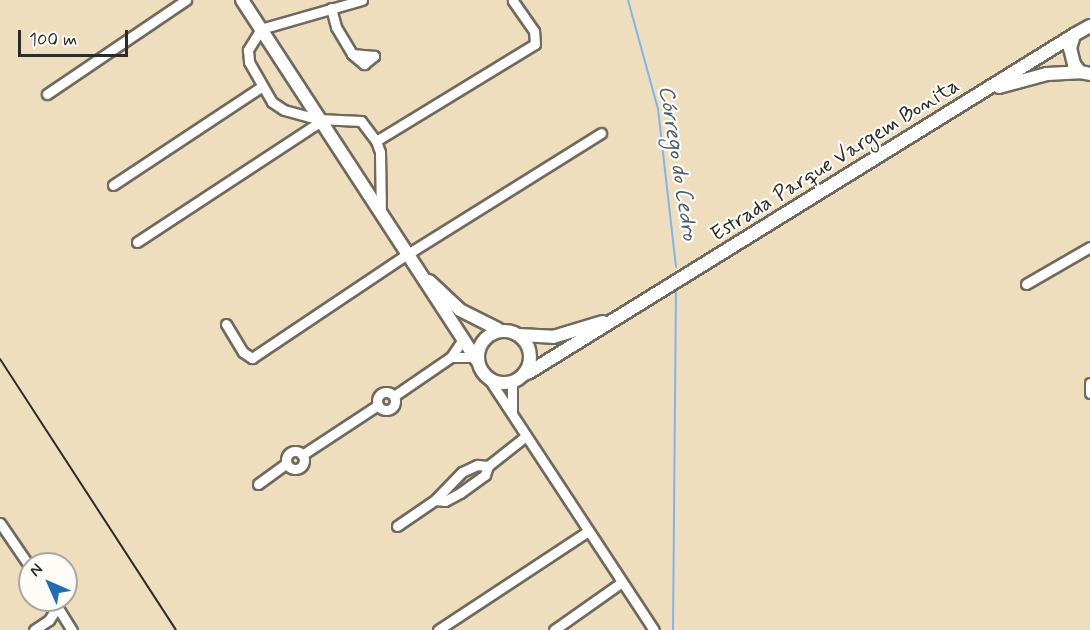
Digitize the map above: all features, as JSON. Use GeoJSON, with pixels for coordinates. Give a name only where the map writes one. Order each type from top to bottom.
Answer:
{"type":"FeatureCollection","features":[{"type":"Feature","properties":{"kind":"main road"},"geometry":{"type":"LineString","coordinates":[[242,0],[319,121],[489,379],[512,383],[528,373],[530,358],[519,335],[498,329],[460,310],[428,280],[406,252]]}},
{"type":"Feature","properties":{"kind":"main road","name":"Estrada Parque Vargem Bonita"},"geometry":{"type":"LineString","coordinates":[[528,373],[1089,26]]}},
{"type":"Feature","properties":{"kind":"main road"},"geometry":{"type":"LineString","coordinates":[[1074,35],[1071,56],[1085,73]]}},
{"type":"Feature","properties":{"kind":"main road","name":"Estrada Parque Vargem Bonita"},"geometry":{"type":"LineString","coordinates":[[975,96],[1047,74],[1085,73]]}},
{"type":"Feature","properties":{"kind":"main road","name":"Estrada Parque Vargem Bonita"},"geometry":{"type":"LineString","coordinates":[[519,335],[568,334],[624,314]]}},
{"type":"Feature","properties":{"kind":"main road"},"geometry":{"type":"LineString","coordinates":[[476,359],[484,340],[498,329]]}},
{"type":"Feature","properties":{"kind":"street"},"geometry":{"type":"LineString","coordinates":[[47,94],[186,0]]}},
{"type":"Feature","properties":{"kind":"street"},"geometry":{"type":"LineString","coordinates":[[313,12],[321,0]]}},
{"type":"Feature","properties":{"kind":"street"},"geometry":{"type":"LineString","coordinates":[[362,0],[313,12],[261,29],[248,50],[261,87],[284,110],[319,121],[361,121],[376,141],[380,153],[381,213]]}},
{"type":"Feature","properties":{"kind":"street"},"geometry":{"type":"LineString","coordinates":[[376,141],[535,44],[534,31],[513,2]]}},
{"type":"Feature","properties":{"kind":"street"},"geometry":{"type":"LineString","coordinates":[[331,8],[336,27],[352,54]]}},
{"type":"Feature","properties":{"kind":"street"},"geometry":{"type":"LineString","coordinates":[[112,185],[261,87]]}},
{"type":"Feature","properties":{"kind":"street"},"geometry":{"type":"LineString","coordinates":[[137,242],[319,121]]}},
{"type":"Feature","properties":{"kind":"street"},"geometry":{"type":"LineString","coordinates":[[226,324],[243,352],[252,358],[406,252],[601,133]]}},
{"type":"Feature","properties":{"kind":"street"},"geometry":{"type":"LineString","coordinates":[[1026,284],[1090,247]]}},
{"type":"Feature","properties":{"kind":"street"},"geometry":{"type":"LineString","coordinates":[[258,484],[286,464],[291,468],[300,467],[302,455],[378,405],[381,393],[394,396],[451,357],[463,339]]}},
{"type":"Feature","properties":{"kind":"street"},"geometry":{"type":"LineString","coordinates":[[451,357],[476,359]]}},
{"type":"Feature","properties":{"kind":"street"},"geometry":{"type":"LineString","coordinates":[[489,379],[654,630]]}},
{"type":"Feature","properties":{"kind":"street"},"geometry":{"type":"LineString","coordinates":[[512,383],[509,399],[513,418]]}},
{"type":"Feature","properties":{"kind":"street"},"geometry":{"type":"LineString","coordinates":[[1090,383],[1090,393]]}},
{"type":"Feature","properties":{"kind":"street"},"geometry":{"type":"LineString","coordinates":[[435,500],[445,501],[460,494],[485,475],[488,466],[526,436]]}},
{"type":"Feature","properties":{"kind":"street"},"geometry":{"type":"LineString","coordinates":[[398,526],[435,500],[462,472],[477,465],[488,466]]}},
{"type":"Feature","properties":{"kind":"street"},"geometry":{"type":"LineString","coordinates":[[1,527],[19,552]]}},
{"type":"Feature","properties":{"kind":"street"},"geometry":{"type":"LineString","coordinates":[[438,630],[588,531]]}},
{"type":"Feature","properties":{"kind":"street"},"geometry":{"type":"LineString","coordinates":[[554,630],[622,582]]}},
{"type":"Feature","properties":{"kind":"street"},"geometry":{"type":"LineString","coordinates":[[49,620],[52,612]]}},
{"type":"Feature","properties":{"kind":"street"},"geometry":{"type":"LineString","coordinates":[[61,612],[72,630]]}},
{"type":"Feature","properties":{"kind":"street"},"geometry":{"type":"LineString","coordinates":[[34,630],[49,620],[66,620]]}},
{"type":"Feature","properties":{"kind":"waterway","name":"Córrego do Cedro"},"geometry":{"type":"LineString","coordinates":[[628,0],[658,109],[676,267]]}},
{"type":"Feature","properties":{"kind":"waterway"},"geometry":{"type":"LineString","coordinates":[[673,630],[676,289]]}},
{"type":"Feature","properties":{"kind":"railway"},"geometry":{"type":"LineString","coordinates":[[0,359],[176,630]]}}]}
